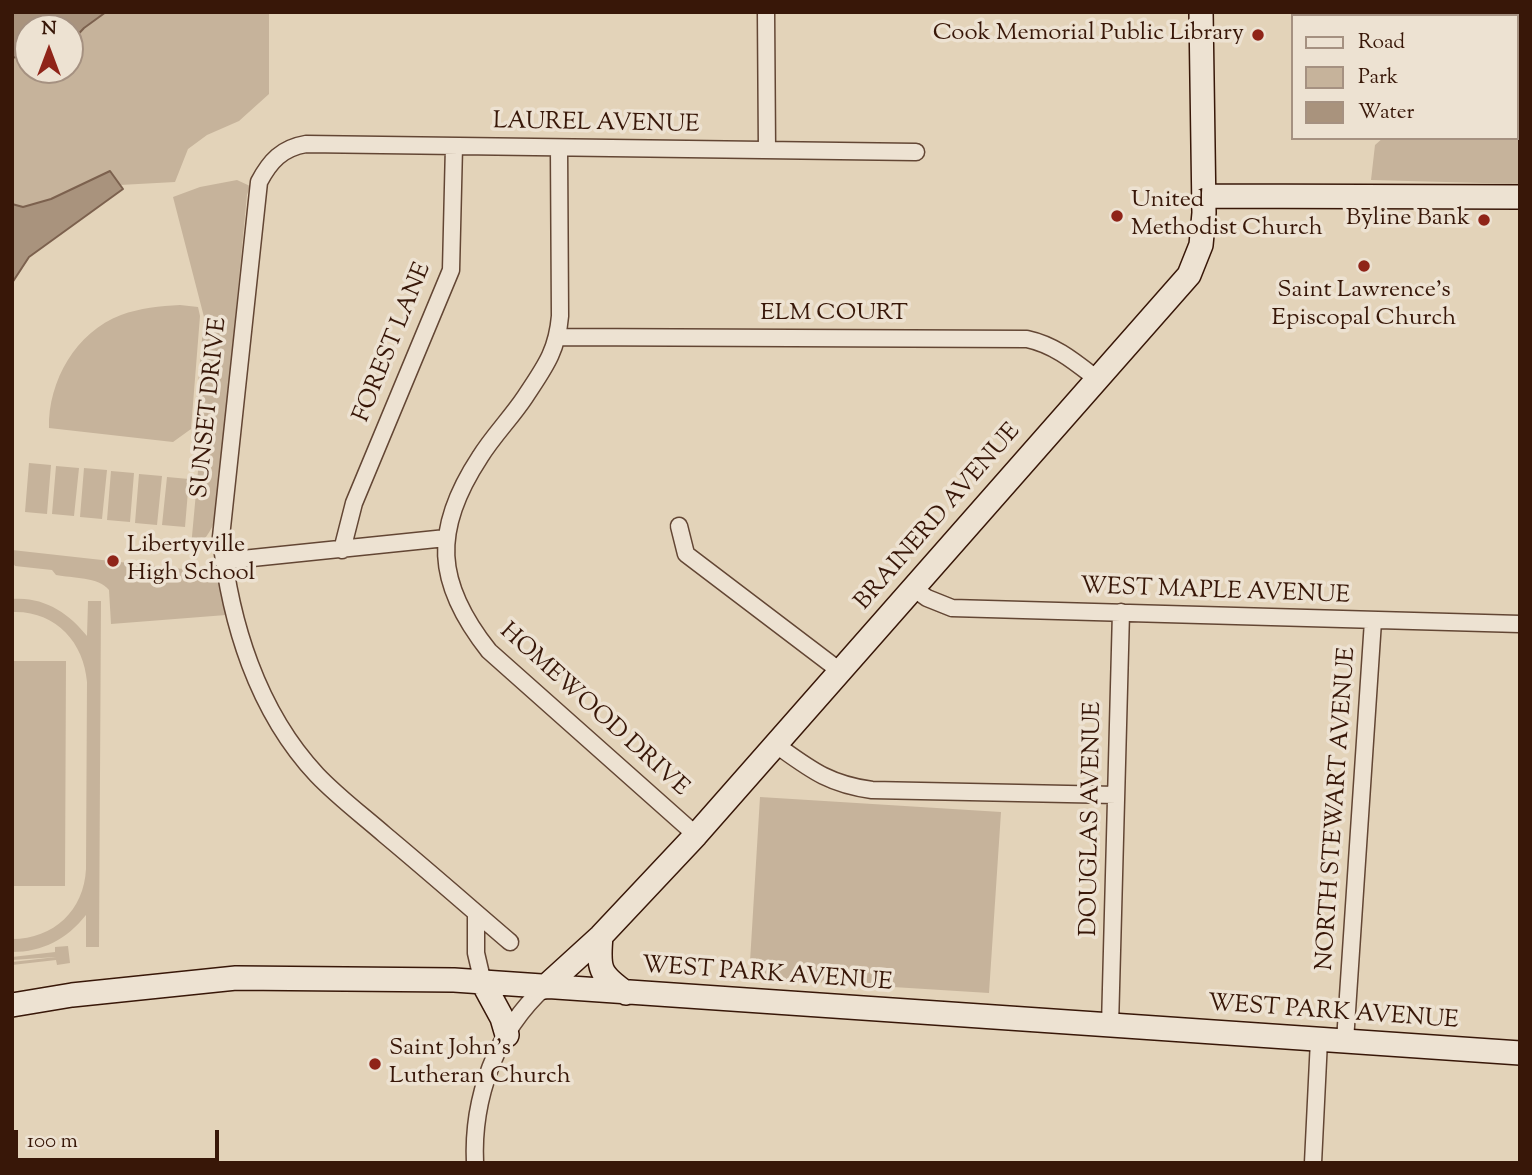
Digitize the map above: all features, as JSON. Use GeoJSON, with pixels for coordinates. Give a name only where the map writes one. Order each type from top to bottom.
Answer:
{"type":"FeatureCollection","features":[{"type":"Feature","properties":{"kind":"main road","name":"BRAINERD AVENUE"},"geometry":{"type":"LineString","coordinates":[[545,987],[601,936],[695,835],[1189,275],[1201,244],[1204,196],[1201,12]]}},
{"type":"Feature","properties":{"kind":"main road"},"geometry":{"type":"LineString","coordinates":[[1204,196],[1520,197]]}},
{"type":"Feature","properties":{"kind":"main road"},"geometry":{"type":"LineString","coordinates":[[601,936],[600,969],[605,978],[626,993]]}},
{"type":"Feature","properties":{"kind":"main road","name":"WEST PARK AVENUE"},"geometry":{"type":"LineString","coordinates":[[12,1005],[72,995],[236,978],[454,980],[1520,1053]]}},
{"type":"Feature","properties":{"kind":"main road"},"geometry":{"type":"LineString","coordinates":[[484,983],[502,1018],[507,1035]]}},
{"type":"Feature","properties":{"kind":"street"},"geometry":{"type":"LineString","coordinates":[[766,12],[767,150]]}},
{"type":"Feature","properties":{"kind":"street","name":"LAUREL AVENUE"},"geometry":{"type":"LineString","coordinates":[[279,154],[292,146],[306,144],[916,152]]}},
{"type":"Feature","properties":{"kind":"street","name":"FOREST LANE"},"geometry":{"type":"LineString","coordinates":[[342,550],[354,503],[451,271],[454,146]]}},
{"type":"Feature","properties":{"kind":"street","name":"HOMEWOOD DRIVE"},"geometry":{"type":"LineString","coordinates":[[559,148],[558,337],[546,366],[480,456],[451,510],[446,538],[447,566],[452,588],[467,621],[489,651],[695,835]]}},
{"type":"Feature","properties":{"kind":"street","name":"SUNSET DRIVE"},"geometry":{"type":"LineString","coordinates":[[279,154],[269,164],[259,182],[220,537],[240,636],[253,673],[282,727],[316,773],[510,942]]}},
{"type":"Feature","properties":{"kind":"street","name":"ELM COURT"},"geometry":{"type":"LineString","coordinates":[[558,337],[1027,339],[1058,350],[1097,379]]}},
{"type":"Feature","properties":{"kind":"street"},"geometry":{"type":"LineString","coordinates":[[679,526],[685,554],[840,671]]}},
{"type":"Feature","properties":{"kind":"street"},"geometry":{"type":"LineString","coordinates":[[223,561],[446,538]]}},
{"type":"Feature","properties":{"kind":"street","name":"WEST MAPLE AVENUE"},"geometry":{"type":"LineString","coordinates":[[914,588],[928,598],[952,608],[1520,624]]}},
{"type":"Feature","properties":{"kind":"street","name":"DOUGLAS AVENUE"},"geometry":{"type":"LineString","coordinates":[[1110,1026],[1121,612]]}},
{"type":"Feature","properties":{"kind":"street","name":"NORTH STEWART AVENUE"},"geometry":{"type":"LineString","coordinates":[[1345,1041],[1373,621]]}},
{"type":"Feature","properties":{"kind":"street"},"geometry":{"type":"LineString","coordinates":[[775,744],[830,781],[849,787],[872,790],[1116,794]]}},
{"type":"Feature","properties":{"kind":"street"},"geometry":{"type":"LineString","coordinates":[[476,913],[476,953],[484,983]]}},
{"type":"Feature","properties":{"kind":"street"},"geometry":{"type":"LineString","coordinates":[[454,980],[476,953]]}},
{"type":"Feature","properties":{"kind":"street"},"geometry":{"type":"LineString","coordinates":[[475,1163],[478,1104],[489,1068],[529,1002],[545,987]]}},
{"type":"Feature","properties":{"kind":"street"},"geometry":{"type":"LineString","coordinates":[[1313,1163],[1319,1040]]}},
{"type":"Feature","properties":{"kind":"green space"},"geometry":{"type":"Polygon","coordinates":[[[106,12],[269,12],[269,94],[239,121],[207,135],[188,149],[175,182],[120,185],[110,171],[51,199],[23,207],[12,204],[12,58],[14,84],[84,84],[84,28],[106,12]]]}},
{"type":"Feature","properties":{"kind":"green space"},"geometry":{"type":"Polygon","coordinates":[[[1520,12],[1520,184],[1371,180],[1375,145],[1381,140],[1518,140],[1518,14],[1348,14],[1520,12]]]}},
{"type":"Feature","properties":{"kind":"green space"},"geometry":{"type":"Polygon","coordinates":[[[237,180],[250,186],[216,518],[203,540],[191,547],[199,460],[193,441],[204,317],[173,197],[200,187],[237,180]]]}},
{"type":"Feature","properties":{"kind":"green space"},"geometry":{"type":"Polygon","coordinates":[[[180,305],[198,307],[200,316],[191,429],[173,442],[49,428],[50,410],[59,376],[78,346],[91,333],[121,315],[180,305]]]}},
{"type":"Feature","properties":{"kind":"green space"},"geometry":{"type":"Polygon","coordinates":[[[29,463],[51,465],[47,514],[25,512],[29,463]]]}},
{"type":"Feature","properties":{"kind":"green space"},"geometry":{"type":"Polygon","coordinates":[[[56,466],[79,468],[74,516],[52,514],[56,466]]]}},
{"type":"Feature","properties":{"kind":"green space"},"geometry":{"type":"Polygon","coordinates":[[[84,468],[107,470],[102,519],[80,517],[84,468]]]}},
{"type":"Feature","properties":{"kind":"green space"},"geometry":{"type":"Polygon","coordinates":[[[111,471],[134,473],[130,522],[107,520],[111,471]]]}},
{"type":"Feature","properties":{"kind":"green space"},"geometry":{"type":"Polygon","coordinates":[[[139,474],[162,476],[157,525],[135,523],[139,474]]]}},
{"type":"Feature","properties":{"kind":"green space"},"geometry":{"type":"Polygon","coordinates":[[[167,477],[189,479],[185,527],[162,525],[167,477]]]}},
{"type":"Feature","properties":{"kind":"green space"},"geometry":{"type":"Polygon","coordinates":[[[12,550],[210,572],[219,577],[226,615],[111,624],[109,590],[105,586],[92,580],[56,575],[52,570],[15,566],[12,550]]]}},
{"type":"Feature","properties":{"kind":"green space"},"geometry":{"type":"Polygon","coordinates":[[[12,599],[45,603],[64,613],[87,636],[88,601],[101,601],[99,947],[86,947],[86,915],[71,931],[44,947],[12,952],[12,939],[41,934],[64,919],[80,897],[84,884],[87,682],[80,654],[64,631],[41,616],[12,612],[12,599]]]}},
{"type":"Feature","properties":{"kind":"green space"},"geometry":{"type":"Polygon","coordinates":[[[12,661],[66,661],[65,886],[12,886],[12,661]]]}},
{"type":"Feature","properties":{"kind":"green space"},"geometry":{"type":"Polygon","coordinates":[[[760,797],[1001,812],[989,993],[749,978],[760,797]]]}},
{"type":"Feature","properties":{"kind":"green space"},"geometry":{"type":"Polygon","coordinates":[[[68,946],[70,963],[57,965],[56,960],[12,965],[12,962],[56,957],[12,960],[12,957],[55,952],[55,947],[68,946]]]}},
{"type":"Feature","properties":{"kind":"water"},"geometry":{"type":"Polygon","coordinates":[[[12,12],[106,12],[84,28],[84,14],[14,14],[12,58],[12,12]]]}},
{"type":"Feature","properties":{"kind":"water"},"geometry":{"type":"Polygon","coordinates":[[[110,171],[123,189],[29,257],[12,283],[12,204],[23,207],[51,199],[110,171]]]}},
{"type":"Feature","properties":{"kind":"place","name":"Cook Memorial Public Library"},"geometry":{"type":"Point","coordinates":[1258,35]}},
{"type":"Feature","properties":{"kind":"place","name":"United Methodist Church"},"geometry":{"type":"Point","coordinates":[1117,216]}},
{"type":"Feature","properties":{"kind":"place","name":"Byline Bank"},"geometry":{"type":"Point","coordinates":[1484,220]}},
{"type":"Feature","properties":{"kind":"place","name":"Saint Lawrence's Episcopal Church"},"geometry":{"type":"Point","coordinates":[1364,266]}},
{"type":"Feature","properties":{"kind":"place","name":"Libertyville High School"},"geometry":{"type":"Point","coordinates":[113,561]}},
{"type":"Feature","properties":{"kind":"place","name":"Saint John's Lutheran Church"},"geometry":{"type":"Point","coordinates":[375,1064]}}]}
